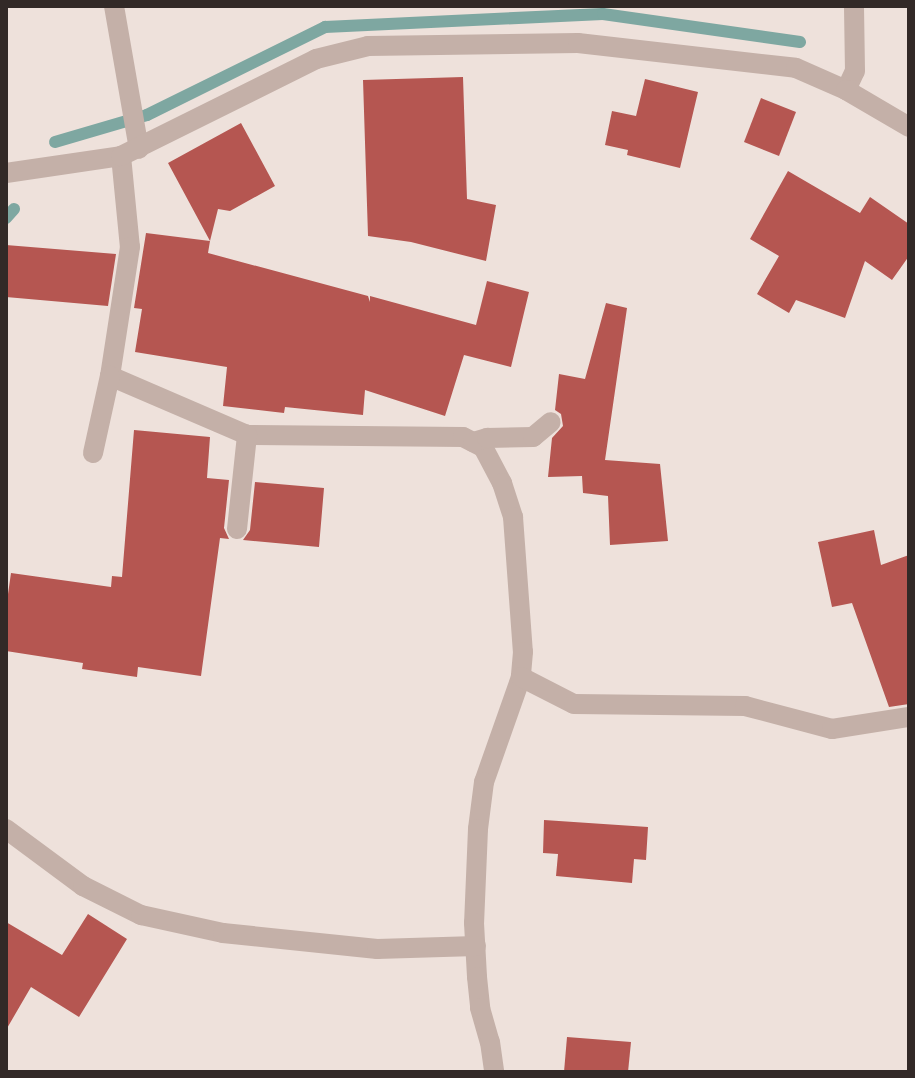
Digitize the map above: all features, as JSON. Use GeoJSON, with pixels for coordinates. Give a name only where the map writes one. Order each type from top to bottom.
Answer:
{"type":"FeatureCollection","features":[{"type":"Feature","properties":{"kind":"street"},"geometry":{"type":"LineString","coordinates":[[93,453],[110,376],[130,247],[130,108],[114,6]]}},
{"type":"Feature","properties":{"kind":"street"},"geometry":{"type":"LineString","coordinates":[[846,90],[855,71],[854,6]]}},
{"type":"Feature","properties":{"kind":"street"},"geometry":{"type":"LineString","coordinates":[[6,173],[132,146],[316,59],[368,46],[578,43],[796,68],[846,90],[909,127]]}},
{"type":"Feature","properties":{"kind":"street"},"geometry":{"type":"LineString","coordinates":[[110,376],[247,435],[463,437],[483,447],[502,483],[513,517],[523,652],[521,677],[480,804],[476,946],[480,1008],[490,1042],[494,1072]]}},
{"type":"Feature","properties":{"kind":"street"},"geometry":{"type":"LineString","coordinates":[[473,442],[487,438],[533,437],[551,422]]}},
{"type":"Feature","properties":{"kind":"street"},"geometry":{"type":"LineString","coordinates":[[237,529],[247,435]]}},
{"type":"Feature","properties":{"kind":"street"},"geometry":{"type":"LineString","coordinates":[[521,677],[574,704],[745,706],[832,729],[909,717]]}},
{"type":"Feature","properties":{"kind":"street"},"geometry":{"type":"LineString","coordinates":[[6,829],[83,886],[141,915],[223,933],[377,949],[476,946]]}},
{"type":"Feature","properties":{"kind":"building"},"geometry":{"type":"Polygon","coordinates":[[[463,77],[467,199],[496,205],[486,261],[411,242],[368,236],[363,80],[463,77]]]}},
{"type":"Feature","properties":{"kind":"building"},"geometry":{"type":"Polygon","coordinates":[[[645,79],[698,92],[680,168],[627,155],[628,150],[605,145],[612,111],[636,116],[645,79]]]}},
{"type":"Feature","properties":{"kind":"building"},"geometry":{"type":"Polygon","coordinates":[[[761,98],[796,112],[779,156],[744,142],[761,98]]]}},
{"type":"Feature","properties":{"kind":"building"},"geometry":{"type":"Polygon","coordinates":[[[241,123],[275,186],[230,211],[218,209],[210,241],[168,163],[241,123]]]}},
{"type":"Feature","properties":{"kind":"building"},"geometry":{"type":"Polygon","coordinates":[[[788,171],[860,213],[870,197],[909,224],[909,256],[892,280],[865,261],[845,318],[796,300],[789,313],[757,294],[779,256],[750,239],[788,171]]]}},
{"type":"Feature","properties":{"kind":"building"},"geometry":{"type":"Polygon","coordinates":[[[146,233],[210,241],[208,253],[368,296],[370,302],[370,296],[476,325],[487,281],[529,292],[511,367],[464,355],[445,416],[365,390],[363,415],[285,407],[284,413],[223,406],[227,367],[135,352],[142,309],[134,308],[146,233]]]}},
{"type":"Feature","properties":{"kind":"building"},"geometry":{"type":"Polygon","coordinates":[[[6,245],[116,254],[108,306],[6,297],[6,245]]]}},
{"type":"Feature","properties":{"kind":"building"},"geometry":{"type":"Polygon","coordinates":[[[606,303],[627,308],[605,460],[660,464],[668,541],[610,545],[608,496],[583,493],[582,476],[548,477],[552,438],[563,426],[561,414],[555,410],[559,374],[585,379],[606,303]]]}},
{"type":"Feature","properties":{"kind":"building"},"geometry":{"type":"Polygon","coordinates":[[[134,430],[210,437],[207,478],[229,480],[224,528],[229,539],[220,538],[201,676],[138,667],[137,677],[82,669],[83,663],[6,651],[6,608],[11,573],[111,587],[112,576],[122,577],[134,430]]]}},
{"type":"Feature","properties":{"kind":"building"},"geometry":{"type":"Polygon","coordinates":[[[255,482],[324,488],[319,547],[243,540],[250,530],[255,482]]]}},
{"type":"Feature","properties":{"kind":"building"},"geometry":{"type":"Polygon","coordinates":[[[874,530],[881,565],[909,555],[909,704],[889,707],[852,603],[832,607],[818,542],[874,530]]]}},
{"type":"Feature","properties":{"kind":"building"},"geometry":{"type":"Polygon","coordinates":[[[544,820],[648,827],[646,860],[634,859],[632,883],[556,876],[558,854],[543,853],[544,820]]]}},
{"type":"Feature","properties":{"kind":"building"},"geometry":{"type":"Polygon","coordinates":[[[88,914],[127,939],[79,1017],[31,987],[6,1030],[6,922],[62,955],[88,914]]]}},
{"type":"Feature","properties":{"kind":"building"},"geometry":{"type":"Polygon","coordinates":[[[567,1037],[631,1042],[628,1072],[564,1072],[567,1037]]]}},
{"type":"Feature","properties":{"kind":"waterway"},"geometry":{"type":"LineString","coordinates":[[55,142],[147,115],[325,27],[603,14],[800,42]]}},
{"type":"Feature","properties":{"kind":"waterway"},"geometry":{"type":"LineString","coordinates":[[6,218],[14,209]]}}]}
